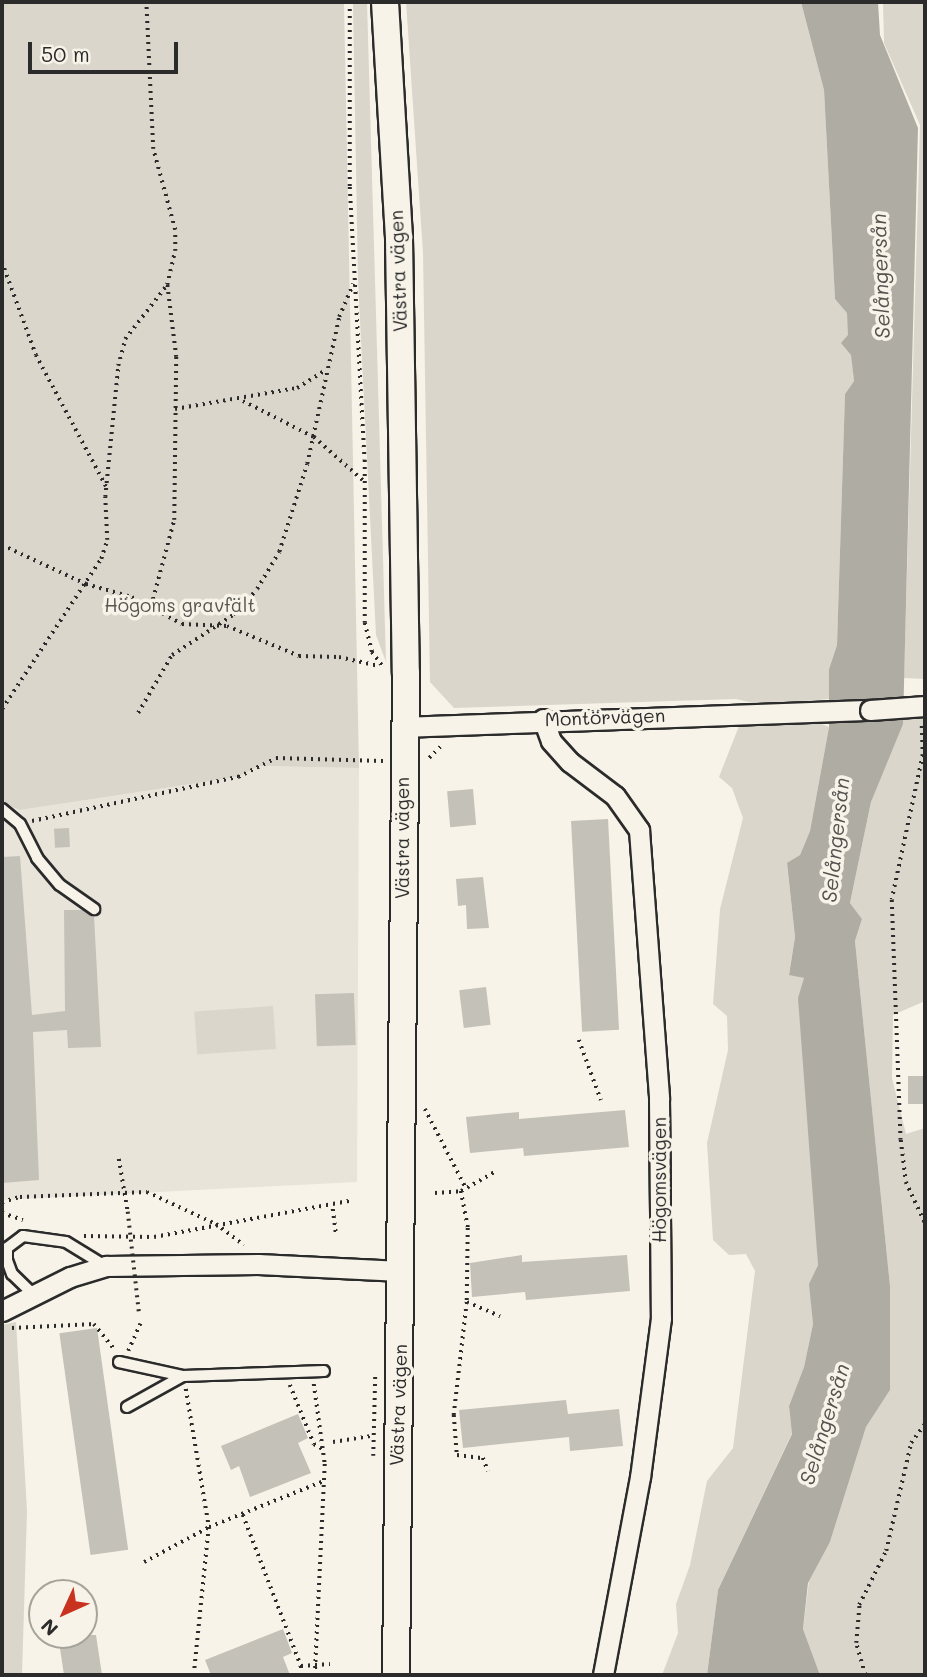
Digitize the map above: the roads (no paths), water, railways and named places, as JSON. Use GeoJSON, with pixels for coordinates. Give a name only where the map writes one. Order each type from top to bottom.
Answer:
{"type":"FeatureCollection","features":[{"type":"Feature","properties":{"kind":"street","name":"Västra vägen"},"geometry":{"type":"LineString","coordinates":[[385,2],[399,239],[404,727],[396,1675]]}},
{"type":"Feature","properties":{"kind":"street","name":"Montörvägen"},"geometry":{"type":"LineString","coordinates":[[404,727],[543,719],[808,712],[924,713]]}},
{"type":"Feature","properties":{"kind":"street","name":"Högomsvägen"},"geometry":{"type":"LineString","coordinates":[[543,719],[551,741],[570,762],[615,796],[639,830],[659,1099],[661,1318],[640,1477],[603,1675]]}},
{"type":"Feature","properties":{"kind":"street"},"geometry":{"type":"LineString","coordinates":[[2,1311],[33,1295],[106,1266],[258,1264],[401,1271]]}},
{"type":"Feature","properties":{"kind":"lane"},"geometry":{"type":"LineString","coordinates":[[2,810],[20,824],[37,858],[60,885],[94,909]]}},
{"type":"Feature","properties":{"kind":"lane"},"geometry":{"type":"LineString","coordinates":[[33,1295],[12,1275],[7,1260],[7,1248],[23,1236],[73,1244],[106,1266]]}},
{"type":"Feature","properties":{"kind":"lane"},"geometry":{"type":"LineString","coordinates":[[119,1362],[183,1376],[324,1371]]}},
{"type":"Feature","properties":{"kind":"lane"},"geometry":{"type":"LineString","coordinates":[[127,1407],[183,1376]]}},
{"type":"Feature","properties":{"kind":"water","name":"Selångersån"},"geometry":{"type":"Polygon","coordinates":[[[801,2],[878,2],[880,35],[918,128],[903,724],[871,802],[850,903],[862,919],[855,941],[890,1286],[890,1390],[866,1427],[830,1542],[808,1583],[803,1629],[820,1675],[707,1675],[718,1590],[792,1434],[789,1406],[804,1367],[813,1324],[809,1284],[818,1265],[798,998],[804,978],[789,975],[795,937],[787,863],[800,855],[810,831],[829,727],[829,669],[837,645],[845,394],[854,381],[851,355],[841,343],[848,335],[847,313],[835,299],[824,90],[801,2]]]}},
{"type":"Feature","properties":{"kind":"park label","name":"Högoms gravfält"},"geometry":{"type":"Point","coordinates":[180,605]}}]}
